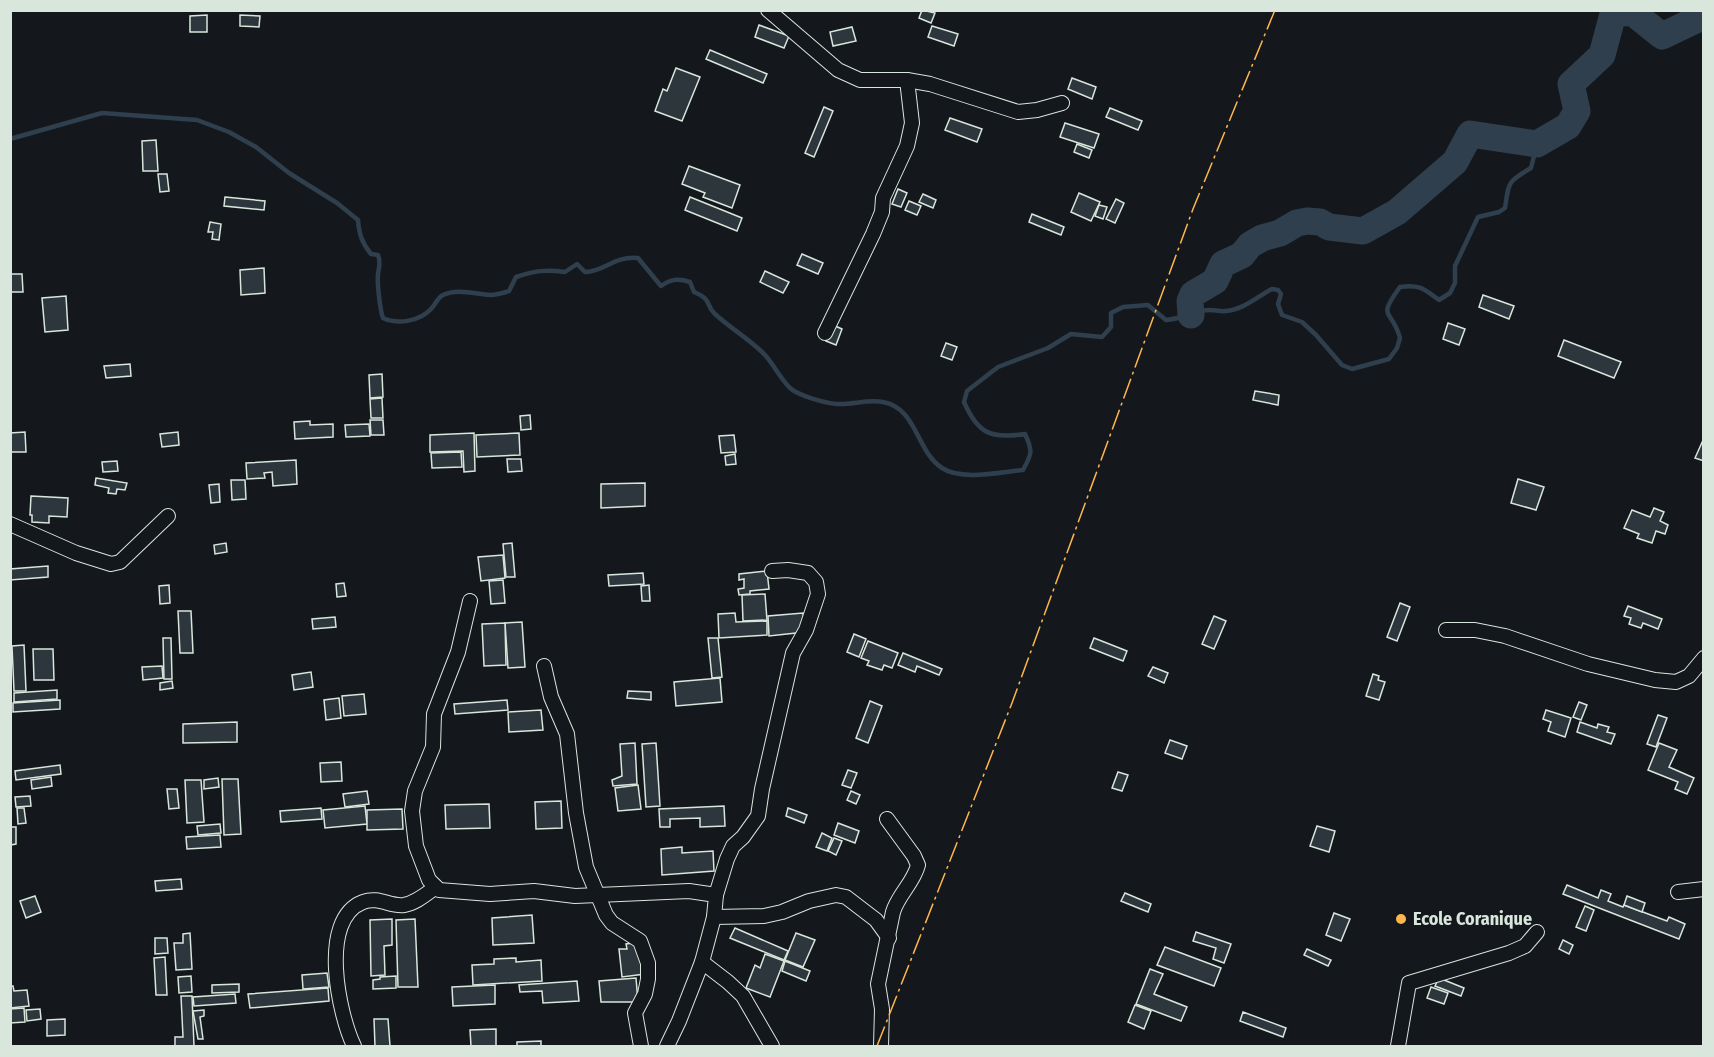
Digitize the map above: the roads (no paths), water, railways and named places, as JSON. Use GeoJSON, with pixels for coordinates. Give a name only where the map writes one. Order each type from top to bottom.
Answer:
{"type":"FeatureCollection","features":[{"type":"Feature","properties":{"kind":"street"},"geometry":{"type":"LineString","coordinates":[[768,10],[838,70],[860,80],[907,80],[930,84],[1018,112],[1037,110],[1062,103]]}},
{"type":"Feature","properties":{"kind":"street"},"geometry":{"type":"LineString","coordinates":[[825,333],[873,234],[882,212],[883,198],[907,146],[912,123],[907,80]]}},
{"type":"Feature","properties":{"kind":"street"},"geometry":{"type":"LineString","coordinates":[[10,524],[76,553],[111,564],[120,562],[168,516]]}},
{"type":"Feature","properties":{"kind":"street"},"geometry":{"type":"LineString","coordinates":[[667,1047],[702,962],[714,917],[716,895],[727,859],[733,846],[743,837],[758,816],[793,653],[806,630],[818,594],[816,582],[808,573],[788,570],[772,571]]}},
{"type":"Feature","properties":{"kind":"street"},"geometry":{"type":"LineString","coordinates":[[470,601],[458,652],[434,714],[432,747],[422,778],[415,791],[412,811],[416,846],[429,879],[439,890],[490,894],[534,891],[575,896],[596,893],[612,895],[648,891],[688,891],[716,895]]}},
{"type":"Feature","properties":{"kind":"street"},"geometry":{"type":"LineString","coordinates":[[1446,630],[1475,630],[1505,636],[1588,664],[1655,680],[1676,682],[1689,676],[1704,658]]}},
{"type":"Feature","properties":{"kind":"street"},"geometry":{"type":"LineString","coordinates":[[544,666],[551,697],[567,734],[582,854],[606,915],[612,923],[638,939],[646,956],[648,980],[645,994],[635,1013],[641,1047]]}},
{"type":"Feature","properties":{"kind":"street"},"geometry":{"type":"LineString","coordinates":[[881,1047],[882,1009],[878,984],[896,902],[917,872],[918,866],[914,856],[887,819]]}},
{"type":"Feature","properties":{"kind":"street"},"geometry":{"type":"LineString","coordinates":[[354,1047],[346,1029],[336,963],[339,927],[347,915],[361,903],[380,900],[403,905],[418,899],[436,887]]}},
{"type":"Feature","properties":{"kind":"street"},"geometry":{"type":"LineString","coordinates":[[1678,892],[1704,889]]}},
{"type":"Feature","properties":{"kind":"street"},"geometry":{"type":"LineString","coordinates":[[714,917],[764,916],[836,895],[846,897],[876,920],[889,938]]}},
{"type":"Feature","properties":{"kind":"street"},"geometry":{"type":"LineString","coordinates":[[1398,1047],[1409,983],[1509,953],[1524,946],[1538,932]]}},
{"type":"Feature","properties":{"kind":"street"},"geometry":{"type":"LineString","coordinates":[[702,962],[729,982],[742,996],[772,1047]]}},
{"type":"Feature","properties":{"kind":"waterway"},"geometry":{"type":"LineString","coordinates":[[1191,315],[1190,301],[1193,294],[1215,281],[1223,264],[1242,255],[1250,245],[1262,238],[1307,221],[1320,222],[1329,227],[1363,231],[1397,212],[1455,162],[1470,134],[1537,144],[1568,126],[1577,111],[1571,84],[1602,55],[1613,14],[1632,12],[1662,36],[1704,16]]}},
{"type":"Feature","properties":{"kind":"waterway"},"geometry":{"type":"LineString","coordinates":[[10,139],[102,113],[197,120],[229,132],[256,147],[289,173],[337,203],[358,220],[365,246],[371,254],[379,257],[380,303],[383,318],[389,320],[415,319],[426,313],[441,296],[448,293],[497,294],[509,291],[516,277],[529,273],[565,272],[577,264],[585,272],[593,271],[622,259],[638,258],[661,286],[675,280],[690,282],[694,292],[706,300],[715,314],[759,349],[794,391],[812,399],[832,403],[877,401],[894,406],[910,421],[933,461],[950,472],[970,475],[1023,470],[1030,456],[1030,449],[1025,434],[994,435],[980,428],[964,402],[967,391],[998,367],[1048,348],[1071,334],[1102,337],[1111,327],[1111,313],[1123,307],[1148,305],[1166,320],[1206,310],[1232,310],[1272,289],[1278,290],[1281,294],[1278,304],[1282,315],[1302,322],[1342,365],[1352,369],[1389,359],[1397,348],[1400,338],[1387,310],[1393,297],[1400,287],[1407,286],[1421,288],[1439,300],[1450,293],[1455,283],[1455,266],[1478,217],[1499,212],[1505,208],[1511,184],[1517,176],[1531,168],[1537,144]]}},
{"type":"Feature","properties":{"kind":"place","name":"Ecole Coranique"},"geometry":{"type":"Point","coordinates":[1401,919]}}]}
